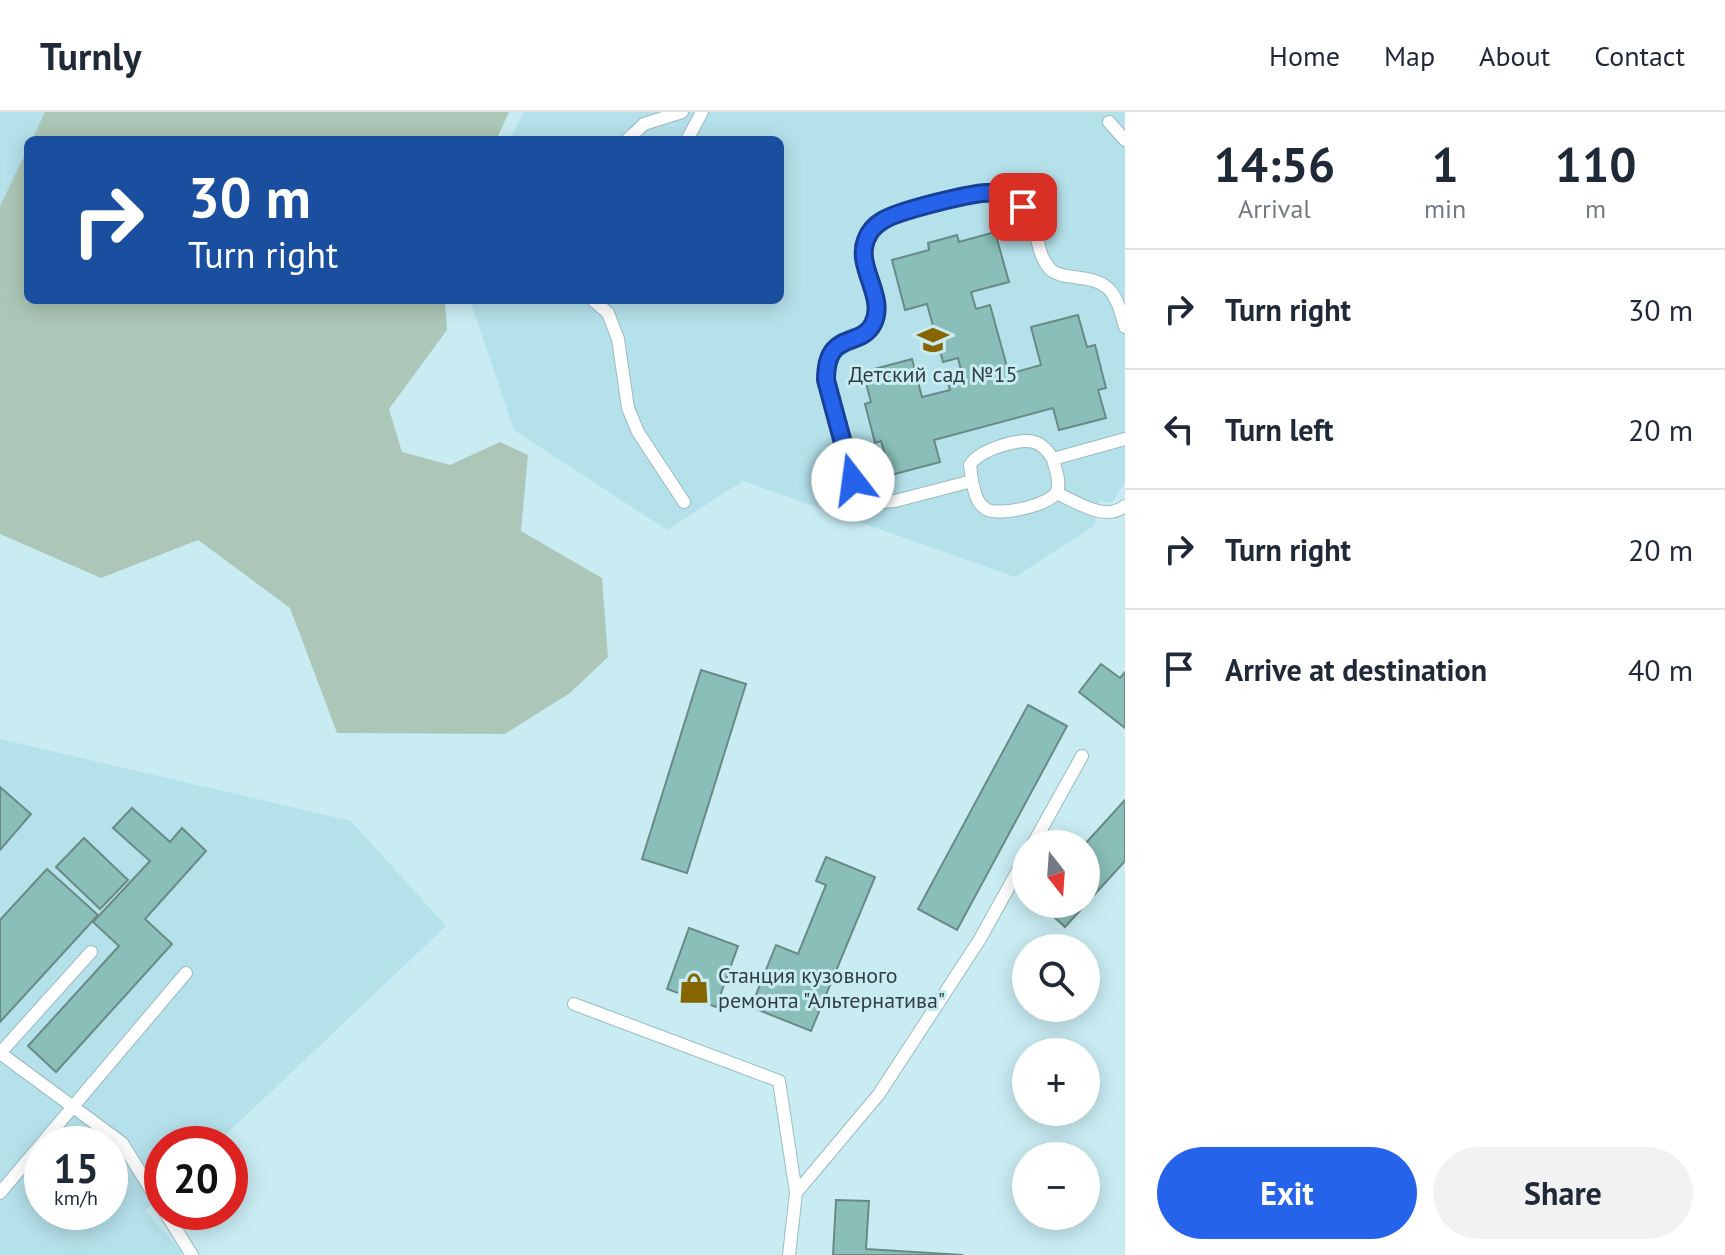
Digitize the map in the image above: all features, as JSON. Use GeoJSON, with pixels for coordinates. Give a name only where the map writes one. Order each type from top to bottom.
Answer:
{"type":"FeatureCollection","features":[{"type":"Feature","properties":{"kind":"lane"},"geometry":{"type":"LineString","coordinates":[[631,136],[644,124],[682,112]]}},
{"type":"Feature","properties":{"kind":"lane"},"geometry":{"type":"LineString","coordinates":[[689,136],[702,112]]}},
{"type":"Feature","properties":{"kind":"lane"},"geometry":{"type":"LineString","coordinates":[[1109,122],[1125,140]]}},
{"type":"Feature","properties":{"kind":"lane"},"geometry":{"type":"LineString","coordinates":[[972,481],[881,502],[868,497],[853,480],[826,380],[826,367],[838,346],[850,338],[865,334],[876,316],[863,255],[872,229],[882,220],[895,215],[975,194],[994,193],[1010,197],[1031,217],[1041,257],[1053,271],[1066,277],[1098,281],[1110,290],[1118,302],[1125,327]]}},
{"type":"Feature","properties":{"kind":"lane"},"geometry":{"type":"LineString","coordinates":[[598,304],[608,313],[618,339],[628,408],[638,432],[684,502]]}},
{"type":"Feature","properties":{"kind":"lane"},"geometry":{"type":"LineString","coordinates":[[1053,459],[1125,439]]}},
{"type":"Feature","properties":{"kind":"lane"},"geometry":{"type":"LineString","coordinates":[[1024,441],[1040,445],[1053,459],[1058,478],[1056,493],[1047,501],[995,513],[977,500],[972,481],[970,465],[981,452],[1024,441]]}},
{"type":"Feature","properties":{"kind":"lane"},"geometry":{"type":"LineString","coordinates":[[1056,493],[1103,513],[1112,513],[1125,506]]}},
{"type":"Feature","properties":{"kind":"lane"},"geometry":{"type":"LineString","coordinates":[[1041,830],[1082,756]]}},
{"type":"Feature","properties":{"kind":"lane"},"geometry":{"type":"LineString","coordinates":[[796,1193],[879,1094],[980,939],[1012,881]]}},
{"type":"Feature","properties":{"kind":"lane"},"geometry":{"type":"LineString","coordinates":[[91,952],[1,1053],[122,1143],[144,1178]]}},
{"type":"Feature","properties":{"kind":"lane"},"geometry":{"type":"LineString","coordinates":[[0,1193],[186,973]]}},
{"type":"Feature","properties":{"kind":"lane"},"geometry":{"type":"LineString","coordinates":[[574,1004],[779,1081],[796,1193],[789,1255]]}},
{"type":"Feature","properties":{"kind":"lane"},"geometry":{"type":"LineString","coordinates":[[176,1230],[192,1255]]}},
{"type":"Feature","properties":{"kind":"shaded area"},"geometry":{"type":"Polygon","coordinates":[[[0,112],[52,112],[43,136],[24,136],[24,184],[0,246],[0,112]]]}},
{"type":"Feature","properties":{"kind":"shaded area","name":"Детский сад №15"},"geometry":{"type":"Polygon","coordinates":[[[524,112],[1125,112],[1125,482],[1112,503],[1099,501],[1094,526],[1015,577],[743,481],[667,530],[514,430],[471,304],[784,304],[784,136],[511,136],[524,112]]]}},
{"type":"Feature","properties":{"kind":"shaded area"},"geometry":{"type":"Polygon","coordinates":[[[0,739],[351,821],[446,926],[235,1126],[144,1126],[144,1230],[163,1230],[183,1252],[180,1255],[0,1255],[0,739]]]}},
{"type":"Feature","properties":{"kind":"green space"},"geometry":{"type":"Polygon","coordinates":[[[45,112],[509,112],[498,136],[34,136],[45,112]]]}},
{"type":"Feature","properties":{"kind":"green space"},"geometry":{"type":"Polygon","coordinates":[[[24,156],[24,304],[445,304],[447,330],[389,409],[402,452],[450,465],[500,442],[528,455],[521,531],[602,578],[608,657],[570,693],[505,734],[337,733],[290,608],[198,540],[101,578],[0,534],[0,206],[24,156]]]}},
{"type":"Feature","properties":{"kind":"building"},"geometry":{"type":"Polygon","coordinates":[[[995,232],[1009,282],[971,292],[976,309],[990,305],[1009,374],[1041,365],[1031,327],[1078,315],[1087,347],[1095,345],[1106,388],[1098,390],[1106,418],[1059,430],[1053,408],[934,440],[940,462],[891,475],[881,441],[875,443],[865,404],[871,402],[863,372],[912,359],[922,397],[950,390],[947,378],[962,374],[958,358],[943,362],[927,304],[905,310],[892,260],[929,250],[928,243],[957,235],[959,242],[995,232]]]}},
{"type":"Feature","properties":{"kind":"building"},"geometry":{"type":"Polygon","coordinates":[[[1101,664],[1120,678],[1125,672],[1125,728],[1079,692],[1101,664]]]}},
{"type":"Feature","properties":{"kind":"building"},"geometry":{"type":"Polygon","coordinates":[[[701,670],[746,684],[687,873],[642,859],[701,670]]]}},
{"type":"Feature","properties":{"kind":"building"},"geometry":{"type":"Polygon","coordinates":[[[1028,705],[1067,726],[957,930],[918,909],[1028,705]]]}},
{"type":"Feature","properties":{"kind":"building"},"geometry":{"type":"Polygon","coordinates":[[[0,787],[31,814],[0,850],[0,787]]]}},
{"type":"Feature","properties":{"kind":"building"},"geometry":{"type":"Polygon","coordinates":[[[1125,800],[1125,861],[1100,889],[1100,830],[1125,800]]]}},
{"type":"Feature","properties":{"kind":"building"},"geometry":{"type":"Polygon","coordinates":[[[132,808],[170,842],[182,828],[206,851],[145,919],[172,944],[56,1072],[28,1046],[119,946],[93,922],[150,861],[113,828],[132,808]]]}},
{"type":"Feature","properties":{"kind":"building"},"geometry":{"type":"Polygon","coordinates":[[[84,838],[128,880],[100,909],[56,867],[84,838]]]}},
{"type":"Feature","properties":{"kind":"building"},"geometry":{"type":"Polygon","coordinates":[[[826,857],[875,877],[811,1031],[751,1007],[776,945],[798,954],[826,885],[816,881],[826,857]]]}},
{"type":"Feature","properties":{"kind":"building"},"geometry":{"type":"Polygon","coordinates":[[[47,869],[98,915],[0,1022],[0,920],[47,869]]]}},
{"type":"Feature","properties":{"kind":"building"},"geometry":{"type":"Polygon","coordinates":[[[1055,918],[1073,918],[1065,927],[1055,918]]]}},
{"type":"Feature","properties":{"kind":"building"},"geometry":{"type":"Polygon","coordinates":[[[689,928],[738,946],[716,1007],[667,989],[689,928]]]}},
{"type":"Feature","properties":{"kind":"building"},"geometry":{"type":"Polygon","coordinates":[[[836,1200],[869,1201],[866,1249],[963,1255],[833,1255],[836,1200]]]}},
{"type":"Feature","properties":{"kind":"place","name":"Детский сад №15"},"geometry":{"type":"Point","coordinates":[933,340]}},
{"type":"Feature","properties":{"kind":"place","name":"Станция кузовного ремонта \"Альтернатива\""},"geometry":{"type":"Point","coordinates":[694,988]}},
{"type":"Feature","properties":{"kind":"route"},"geometry":{"type":"LineString","coordinates":[[853,480],[826,380],[826,367],[838,346],[850,338],[865,334],[876,316],[863,255],[872,229],[882,220],[895,215],[975,194],[994,193],[1010,197],[1023,207]]}}]}
